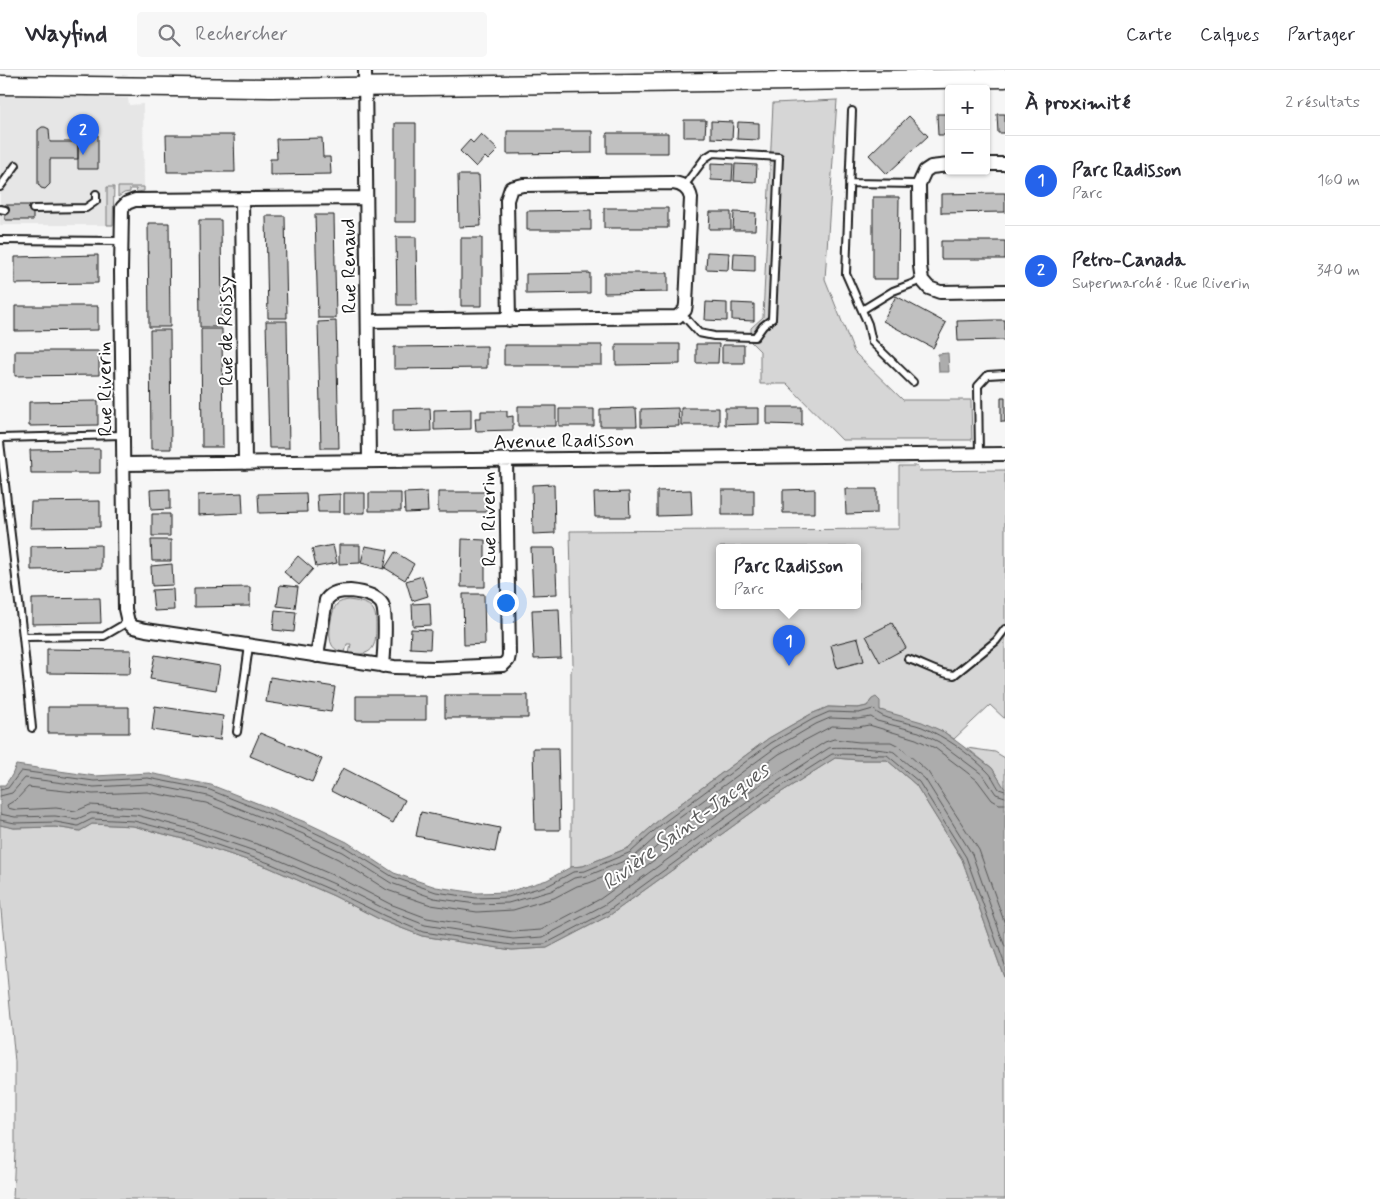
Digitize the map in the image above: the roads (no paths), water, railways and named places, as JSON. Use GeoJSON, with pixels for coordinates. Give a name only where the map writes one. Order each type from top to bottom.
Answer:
{"type":"FeatureCollection","features":[{"type":"Feature","properties":{"kind":"main road"},"geometry":{"type":"LineString","coordinates":[[0,85],[207,88],[365,78],[1005,78]]}},
{"type":"Feature","properties":{"kind":"street","name":"Rue Renaud"},"geometry":{"type":"LineString","coordinates":[[365,78],[369,461]]}},
{"type":"Feature","properties":{"kind":"street"},"geometry":{"type":"LineString","coordinates":[[990,164],[1005,164]]}},
{"type":"Feature","properties":{"kind":"street"},"geometry":{"type":"LineString","coordinates":[[945,165],[931,167],[925,171],[919,184],[920,266],[922,280],[929,288],[940,292],[1005,291]]}},
{"type":"Feature","properties":{"kind":"street"},"geometry":{"type":"LineString","coordinates":[[368,321],[509,320],[671,318],[677,317],[682,314],[686,304],[691,198],[688,191],[684,186],[673,183],[522,185],[511,188],[507,200],[509,320]]}},
{"type":"Feature","properties":{"kind":"street","name":"Rue Riverin"},"geometry":{"type":"LineString","coordinates":[[366,198],[129,201],[123,206],[121,210],[120,241],[125,609],[128,622],[134,627],[146,630],[383,666],[410,668],[503,665],[508,660],[506,460]]}},
{"type":"Feature","properties":{"kind":"street","name":"Rue de Roissy"},"geometry":{"type":"LineString","coordinates":[[242,199],[245,463]]}},
{"type":"Feature","properties":{"kind":"street","name":"Avenue Radisson"},"geometry":{"type":"LineString","coordinates":[[124,464],[1005,454]]}},
{"type":"Feature","properties":{"kind":"street"},"geometry":{"type":"LineString","coordinates":[[317,656],[326,600],[338,592],[360,593],[377,599],[384,608],[383,666]]}},
{"type":"Feature","properties":{"kind":"lane"},"geometry":{"type":"LineString","coordinates":[[852,111],[846,274],[868,324],[872,342],[912,382]]}},
{"type":"Feature","properties":{"kind":"lane"},"geometry":{"type":"LineString","coordinates":[[682,314],[698,333],[714,336],[755,337],[763,326],[772,319],[779,156],[713,153],[705,158],[684,186]]}},
{"type":"Feature","properties":{"kind":"lane"},"geometry":{"type":"LineString","coordinates":[[0,187],[16,165]]}},
{"type":"Feature","properties":{"kind":"lane"},"geometry":{"type":"LineString","coordinates":[[849,183],[919,184]]}},
{"type":"Feature","properties":{"kind":"lane"},"geometry":{"type":"LineString","coordinates":[[33,209],[86,208],[96,201],[96,194]]}},
{"type":"Feature","properties":{"kind":"lane"},"geometry":{"type":"LineString","coordinates":[[0,240],[120,241]]}},
{"type":"Feature","properties":{"kind":"lane"},"geometry":{"type":"LineString","coordinates":[[862,310],[893,291],[922,280]]}},
{"type":"Feature","properties":{"kind":"lane"},"geometry":{"type":"LineString","coordinates":[[979,454],[978,386],[988,375],[1005,374]]}},
{"type":"Feature","properties":{"kind":"lane"},"geometry":{"type":"LineString","coordinates":[[0,438],[123,435]]}},
{"type":"Feature","properties":{"kind":"lane"},"geometry":{"type":"LineString","coordinates":[[0,442],[32,728]]}},
{"type":"Feature","properties":{"kind":"lane"},"geometry":{"type":"LineString","coordinates":[[22,637],[104,636],[128,622]]}},
{"type":"Feature","properties":{"kind":"lane"},"geometry":{"type":"LineString","coordinates":[[908,660],[921,663],[945,674],[954,675],[996,641],[1005,629]]}},
{"type":"Feature","properties":{"kind":"lane"},"geometry":{"type":"LineString","coordinates":[[237,732],[249,646]]}},
{"type":"Feature","properties":{"kind":"water"},"geometry":{"type":"Polygon","coordinates":[[[948,353],[949,372],[939,372],[938,354],[948,353]]]}},
{"type":"Feature","properties":{"kind":"water","name":"Rivière Saint-Jacques"},"geometry":{"type":"Polygon","coordinates":[[[876,697],[880,701],[880,710],[922,722],[944,732],[992,768],[1005,789],[1005,980],[962,859],[916,785],[887,760],[835,758],[769,800],[610,915],[547,948],[512,950],[422,936],[383,921],[334,896],[268,867],[187,840],[133,826],[92,824],[80,831],[55,827],[14,828],[0,825],[0,785],[5,785],[16,765],[95,776],[149,773],[211,785],[305,822],[347,842],[394,873],[436,887],[477,893],[508,892],[547,880],[571,867],[583,866],[628,848],[660,819],[769,738],[811,714],[828,707],[858,708],[867,706],[876,697]]]}},
{"type":"Feature","properties":{"kind":"place","name":"Petro-Canada"},"geometry":{"type":"Point","coordinates":[83,155]}},
{"type":"Feature","properties":{"kind":"place","name":"Parc Radisson"},"geometry":{"type":"Point","coordinates":[789,666]}}]}
